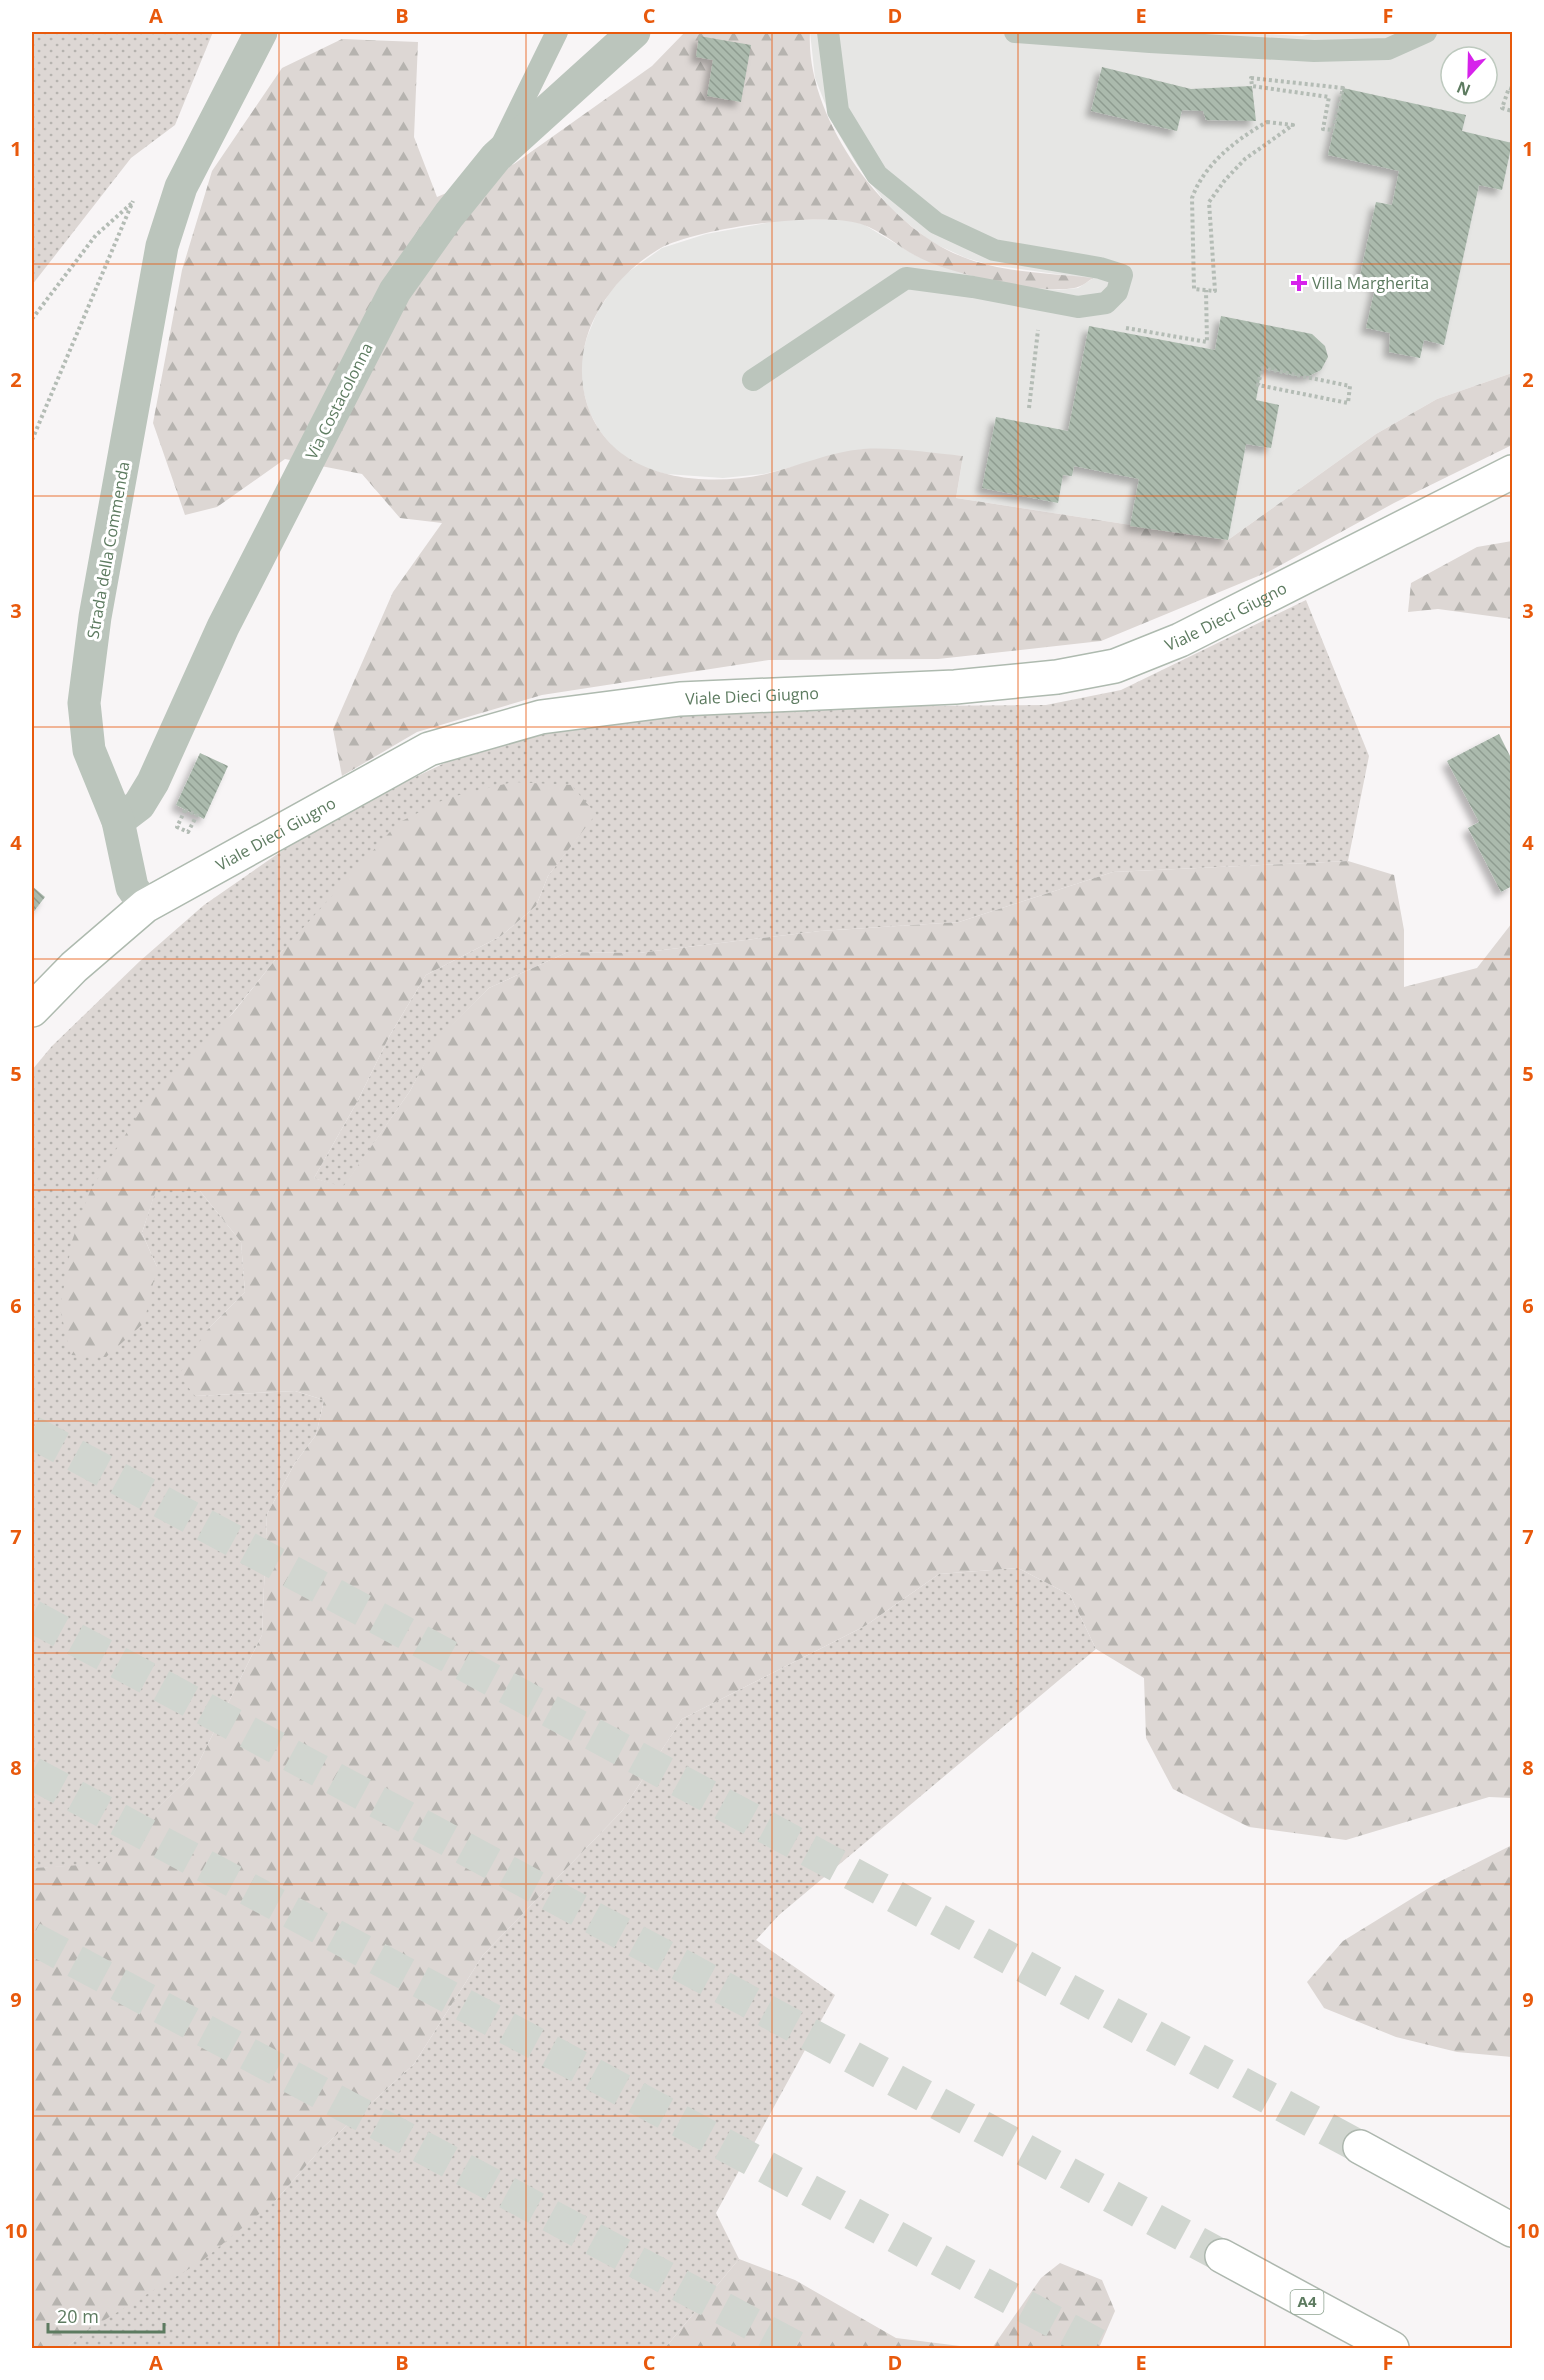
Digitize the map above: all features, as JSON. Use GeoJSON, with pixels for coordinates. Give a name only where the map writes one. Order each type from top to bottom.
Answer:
{"type":"FeatureCollection","features":[{"type":"Feature","properties":{"kind":"main road","name":"Viale Dieci Giugno"},"geometry":{"type":"LineString","coordinates":[[32,1010],[74,967],[145,906],[429,749],[541,717],[680,699],[955,687],[1057,677],[1115,666],[1180,640],[1512,472]]}},
{"type":"Feature","properties":{"kind":"main road"},"geometry":{"type":"LineString","coordinates":[[1360,2147],[1512,2230]]}},
{"type":"Feature","properties":{"kind":"main road","name":"A4"},"geometry":{"type":"LineString","coordinates":[[1222,2256],[1392,2349]]}},
{"type":"Feature","properties":{"kind":"street","name":"Strada della Commenda"},"geometry":{"type":"LineString","coordinates":[[145,906],[132,887],[118,821],[89,750],[84,703],[95,617],[162,246],[181,187],[261,32]]}},
{"type":"Feature","properties":{"kind":"street","name":"Via Costacolonna"},"geometry":{"type":"LineString","coordinates":[[118,821],[139,805],[153,782],[223,627],[395,291],[449,215],[496,157],[634,32]]}},
{"type":"Feature","properties":{"kind":"lane"},"geometry":{"type":"LineString","coordinates":[[496,157],[557,32]]}},
{"type":"Feature","properties":{"kind":"lane"},"geometry":{"type":"LineString","coordinates":[[753,380],[906,278],[951,283],[1078,307],[1106,303],[1117,292],[1122,276],[1100,268],[994,250],[936,223],[877,175],[838,111],[828,32]]}},
{"type":"Feature","properties":{"kind":"lane"},"geometry":{"type":"LineString","coordinates":[[1015,32],[1314,51],[1388,49],[1426,32]]}},
{"type":"Feature","properties":{"kind":"path"},"geometry":{"type":"LineString","coordinates":[[1251,78],[1343,88],[1333,130],[1323,129],[1329,97],[1252,86],[1251,78]]}},
{"type":"Feature","properties":{"kind":"path"},"geometry":{"type":"LineString","coordinates":[[1512,89],[1509,88],[1502,108],[1512,111]]}},
{"type":"Feature","properties":{"kind":"path"},"geometry":{"type":"LineString","coordinates":[[1268,122],[1293,125],[1245,159],[1225,180],[1209,202],[1215,291],[1206,290],[1194,289],[1192,198],[1195,189],[1208,170],[1250,132],[1268,122]]}},
{"type":"Feature","properties":{"kind":"path"},"geometry":{"type":"LineString","coordinates":[[32,319],[96,235],[133,201],[181,187]]}},
{"type":"Feature","properties":{"kind":"path"},"geometry":{"type":"LineString","coordinates":[[32,440],[133,201]]}},
{"type":"Feature","properties":{"kind":"path"},"geometry":{"type":"LineString","coordinates":[[1118,326],[1206,342],[1206,290]]}},
{"type":"Feature","properties":{"kind":"path"},"geometry":{"type":"LineString","coordinates":[[1029,408],[1041,300]]}},
{"type":"Feature","properties":{"kind":"path"},"geometry":{"type":"LineString","coordinates":[[1262,368],[1350,386],[1348,403],[1258,385],[1262,368]]}},
{"type":"Feature","properties":{"kind":"path"},"geometry":{"type":"LineString","coordinates":[[185,810],[197,815],[188,832],[177,827],[185,810]]}},
{"type":"Feature","properties":{"kind":"shaded area","name":"Villa Margherita"},"geometry":{"type":"Polygon","coordinates":[[[810,32],[1228,32],[1302,36],[1321,32],[1512,32],[1512,373],[1437,399],[1376,434],[1228,540],[956,498],[963,456],[863,449],[764,474],[723,478],[666,474],[647,469],[628,459],[612,446],[599,430],[589,411],[581,375],[582,356],[596,315],[609,294],[624,275],[662,248],[706,234],[783,220],[842,219],[863,224],[918,257],[964,273],[1024,287],[1059,290],[1078,288],[1092,279],[990,265],[966,258],[933,243],[892,211],[857,165],[834,126],[815,78],[810,32]]]}},
{"type":"Feature","properties":{"kind":"green space"},"geometry":{"type":"Polygon","coordinates":[[[32,32],[213,32],[175,125],[131,158],[32,285],[32,32]]]}},
{"type":"Feature","properties":{"kind":"green space"},"geometry":{"type":"Polygon","coordinates":[[[685,32],[810,32],[812,65],[821,99],[836,133],[855,165],[879,195],[905,221],[934,242],[978,262],[1027,272],[1093,278],[1077,287],[1058,289],[994,281],[930,263],[868,227],[842,220],[817,219],[759,224],[729,228],[677,241],[650,255],[619,282],[594,319],[585,343],[582,380],[587,404],[599,429],[616,449],[637,463],[687,478],[714,480],[766,474],[826,456],[863,449],[963,456],[956,498],[1228,540],[1376,434],[1437,399],[1512,373],[1512,445],[1394,503],[1268,572],[1101,641],[938,659],[769,660],[542,695],[417,732],[342,776],[333,729],[393,592],[442,523],[400,518],[362,474],[285,459],[217,507],[185,515],[153,423],[182,270],[212,171],[282,68],[342,39],[418,42],[414,137],[437,197],[514,164],[652,66],[685,32]]]}},
{"type":"Feature","properties":{"kind":"green space"},"geometry":{"type":"Polygon","coordinates":[[[1512,541],[1512,619],[1438,609],[1408,612],[1411,583],[1477,547],[1512,541]]]}},
{"type":"Feature","properties":{"kind":"green space"},"geometry":{"type":"Polygon","coordinates":[[[1306,600],[1369,756],[1348,861],[1113,872],[959,922],[820,931],[638,953],[568,952],[489,988],[438,1039],[410,1091],[343,1188],[314,1178],[357,1102],[390,1035],[426,975],[501,936],[536,906],[548,876],[595,814],[283,950],[90,1191],[157,1267],[142,1233],[156,1189],[200,1191],[241,1242],[245,1292],[207,1330],[195,1396],[295,1391],[324,1400],[316,1435],[295,1463],[267,1514],[262,1635],[193,1774],[99,1865],[32,1868],[32,1070],[52,1046],[140,961],[204,905],[331,817],[468,752],[515,738],[626,721],[769,707],[1046,705],[1121,690],[1306,600]]]}},
{"type":"Feature","properties":{"kind":"green space"},"geometry":{"type":"Polygon","coordinates":[[[513,782],[571,785],[596,814],[548,876],[536,906],[501,936],[426,975],[390,1035],[357,1102],[314,1178],[343,1187],[410,1091],[437,1039],[489,988],[568,952],[638,953],[820,931],[959,922],[1113,872],[1348,861],[1394,875],[1404,930],[1404,987],[1477,968],[1512,923],[1512,1798],[1489,1797],[1346,1840],[1249,1827],[1173,1789],[1146,1738],[1144,1678],[1096,1649],[1070,1595],[1018,1568],[939,1574],[865,1626],[682,1719],[622,1811],[483,1955],[414,2064],[319,2151],[276,2200],[202,2261],[83,2333],[66,2348],[32,2348],[32,1868],[99,1864],[193,1774],[262,1635],[267,1514],[295,1463],[316,1435],[324,1400],[295,1391],[195,1396],[179,1375],[207,1330],[245,1292],[241,1242],[200,1191],[156,1190],[142,1233],[157,1267],[144,1323],[106,1357],[71,1355],[60,1309],[72,1241],[90,1191],[146,1102],[233,1013],[283,950],[398,823],[447,798],[513,782]]]}},
{"type":"Feature","properties":{"kind":"green space"},"geometry":{"type":"Polygon","coordinates":[[[1018,1568],[1070,1595],[1096,1649],[779,1915],[756,1940],[835,1995],[716,2213],[739,2259],[665,2348],[66,2348],[83,2333],[276,2200],[319,2151],[414,2064],[483,1955],[622,1811],[682,1719],[865,1626],[939,1574],[1018,1568]]]}},
{"type":"Feature","properties":{"kind":"green space"},"geometry":{"type":"Polygon","coordinates":[[[1512,1845],[1512,2057],[1457,2052],[1396,2037],[1324,2008],[1307,1982],[1343,1941],[1437,1883],[1512,1845]]]}},
{"type":"Feature","properties":{"kind":"green space"},"geometry":{"type":"Polygon","coordinates":[[[739,2259],[795,2280],[896,2338],[976,2348],[665,2348],[739,2259]]]}},
{"type":"Feature","properties":{"kind":"green space"},"geometry":{"type":"Polygon","coordinates":[[[1060,2263],[1102,2280],[1115,2311],[1099,2348],[992,2348],[1041,2278],[1060,2263]]]}},
{"type":"Feature","properties":{"kind":"building"},"geometry":{"type":"Polygon","coordinates":[[[699,36],[751,45],[741,102],[707,96],[713,60],[696,57],[699,36]]]}},
{"type":"Feature","properties":{"kind":"building"},"geometry":{"type":"Polygon","coordinates":[[[1102,67],[1191,89],[1252,86],[1256,121],[1206,120],[1203,111],[1182,110],[1177,131],[1091,111],[1102,67]]]}},
{"type":"Feature","properties":{"kind":"building"},"geometry":{"type":"Polygon","coordinates":[[[1343,88],[1466,115],[1462,131],[1512,143],[1502,190],[1479,185],[1444,345],[1424,340],[1420,358],[1389,352],[1390,333],[1366,328],[1376,284],[1359,280],[1376,202],[1392,205],[1399,171],[1328,155],[1343,88]]]}},
{"type":"Feature","properties":{"kind":"building"},"geometry":{"type":"Polygon","coordinates":[[[1221,316],[1312,334],[1325,346],[1328,357],[1321,370],[1309,376],[1298,376],[1262,368],[1256,400],[1279,405],[1271,448],[1246,444],[1228,540],[1130,526],[1139,479],[1074,466],[1072,476],[1063,475],[1058,503],[982,488],[996,417],[1068,431],[1089,326],[1215,350],[1221,316]]]}},
{"type":"Feature","properties":{"kind":"building"},"geometry":{"type":"Polygon","coordinates":[[[1499,734],[1512,760],[1512,886],[1501,892],[1468,828],[1479,822],[1447,761],[1499,734]]]}},
{"type":"Feature","properties":{"kind":"building"},"geometry":{"type":"Polygon","coordinates":[[[200,753],[228,766],[204,819],[176,805],[200,753]]]}},
{"type":"Feature","properties":{"kind":"building"},"geometry":{"type":"Polygon","coordinates":[[[32,886],[45,897],[32,914],[32,886]]]}},
{"type":"Feature","properties":{"kind":"tunnel"},"geometry":{"type":"LineString","coordinates":[[32,1432],[1360,2147]]}},
{"type":"Feature","properties":{"kind":"tunnel"},"geometry":{"type":"LineString","coordinates":[[32,1616],[1222,2256]]}},
{"type":"Feature","properties":{"kind":"tunnel"},"geometry":{"type":"LineString","coordinates":[[32,1773],[1103,2348]]}},
{"type":"Feature","properties":{"kind":"tunnel"},"geometry":{"type":"LineString","coordinates":[[32,1938],[797,2348]]}},
{"type":"Feature","properties":{"kind":"place","name":"Villa Margherita"},"geometry":{"type":"Point","coordinates":[1299,283]}}]}
